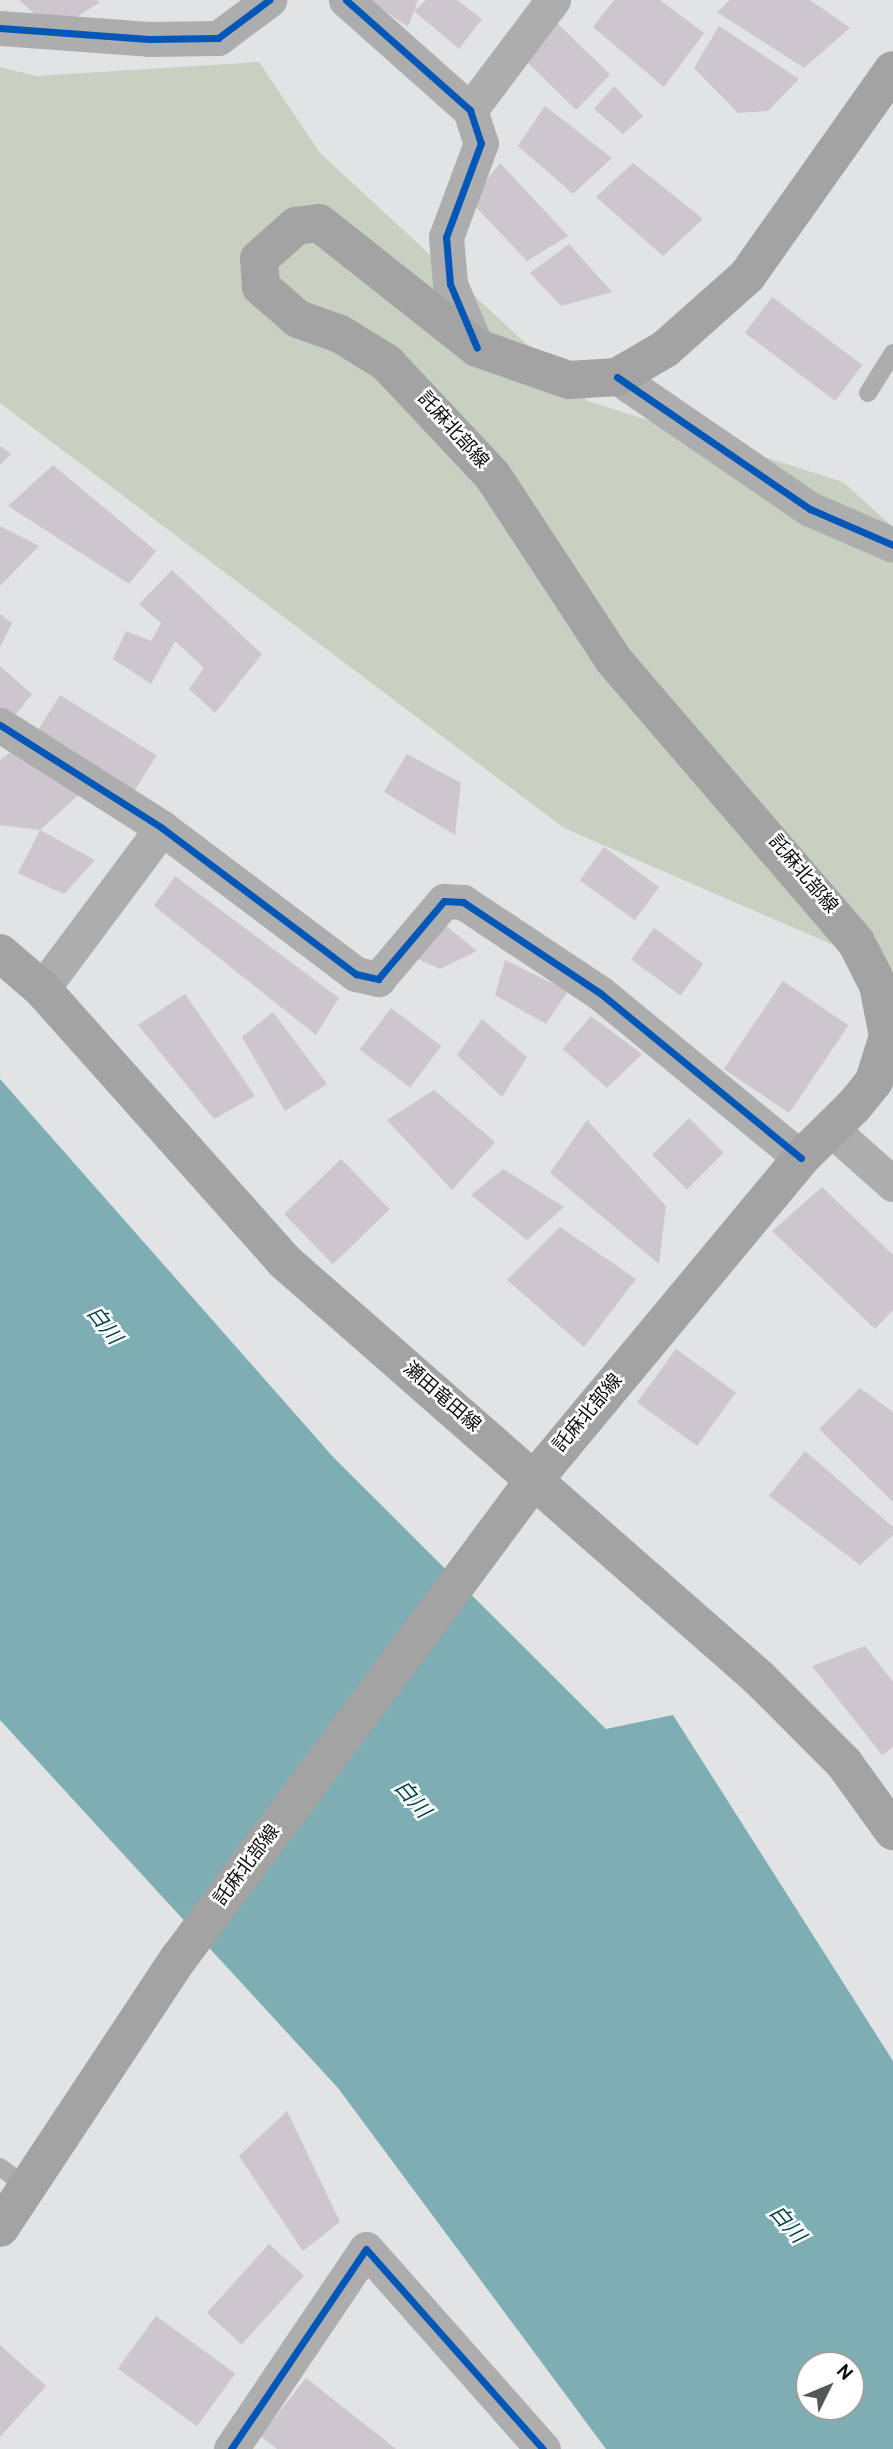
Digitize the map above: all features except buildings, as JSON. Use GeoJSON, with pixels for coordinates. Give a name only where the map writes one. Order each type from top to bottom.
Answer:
{"type":"FeatureCollection","features":[{"type":"Feature","properties":{"kind":"main road","name":"託麻北部線"},"geometry":{"type":"LineString","coordinates":[[0,2228],[14,2178],[485,1552],[534,1480],[800,1158],[831,1129],[874,1081],[888,1036],[878,985],[856,942],[613,659],[492,475],[429,402],[387,363],[340,334],[298,319],[261,288],[259,259],[296,226],[319,223],[477,348],[569,380],[617,377],[665,349],[747,276],[893,70]]}},
{"type":"Feature","properties":{"kind":"main road","name":"瀬田竜田線"},"geometry":{"type":"LineString","coordinates":[[0,953],[42,989],[284,1261],[758,1677],[844,1763],[893,1831]]}},
{"type":"Feature","properties":{"kind":"street"},"geometry":{"type":"LineString","coordinates":[[0,28],[149,39],[218,37],[269,0]]}},
{"type":"Feature","properties":{"kind":"street"},"geometry":{"type":"LineString","coordinates":[[345,0],[470,110],[481,143],[446,237],[450,284],[477,348]]}},
{"type":"Feature","properties":{"kind":"street"},"geometry":{"type":"LineString","coordinates":[[470,110],[554,0]]}},
{"type":"Feature","properties":{"kind":"street"},"geometry":{"type":"LineString","coordinates":[[617,377],[810,509],[893,545]]}},
{"type":"Feature","properties":{"kind":"street"},"geometry":{"type":"LineString","coordinates":[[0,725],[162,828],[356,974],[378,979],[444,901],[463,902],[600,993],[800,1158]]}},
{"type":"Feature","properties":{"kind":"street"},"geometry":{"type":"LineString","coordinates":[[42,989],[162,828]]}},
{"type":"Feature","properties":{"kind":"street"},"geometry":{"type":"LineString","coordinates":[[831,1129],[893,1184]]}},
{"type":"Feature","properties":{"kind":"street"},"geometry":{"type":"LineString","coordinates":[[231,2449],[366,2249],[544,2449]]}},
{"type":"Feature","properties":{"kind":"lane"},"geometry":{"type":"LineString","coordinates":[[868,393],[893,353]]}},
{"type":"Feature","properties":{"kind":"green space"},"geometry":{"type":"Polygon","coordinates":[[[259,62],[320,153],[588,401],[843,482],[893,527],[893,971],[564,828],[0,403],[0,67],[36,76],[259,62]]]}},
{"type":"Feature","properties":{"kind":"water","name":"白川"},"geometry":{"type":"Polygon","coordinates":[[[0,1079],[334,1458],[606,1729],[673,1715],[893,2061],[893,2449],[606,2449],[338,2088],[0,1720],[0,1079]]]}},
{"type":"Feature","properties":{"kind":"cycle path"},"geometry":{"type":"LineString","coordinates":[[0,28],[149,39],[218,38],[269,0]]}},
{"type":"Feature","properties":{"kind":"cycle path"},"geometry":{"type":"LineString","coordinates":[[346,0],[470,110],[481,143],[446,237],[450,284],[477,348]]}},
{"type":"Feature","properties":{"kind":"cycle path"},"geometry":{"type":"LineString","coordinates":[[617,377],[810,509],[893,545]]}},
{"type":"Feature","properties":{"kind":"cycle path"},"geometry":{"type":"LineString","coordinates":[[0,725],[162,828],[356,974],[378,979],[444,901],[463,902],[600,993],[801,1158]]}},
{"type":"Feature","properties":{"kind":"cycle path"},"geometry":{"type":"LineString","coordinates":[[231,2449],[366,2249],[543,2449]]}}]}
